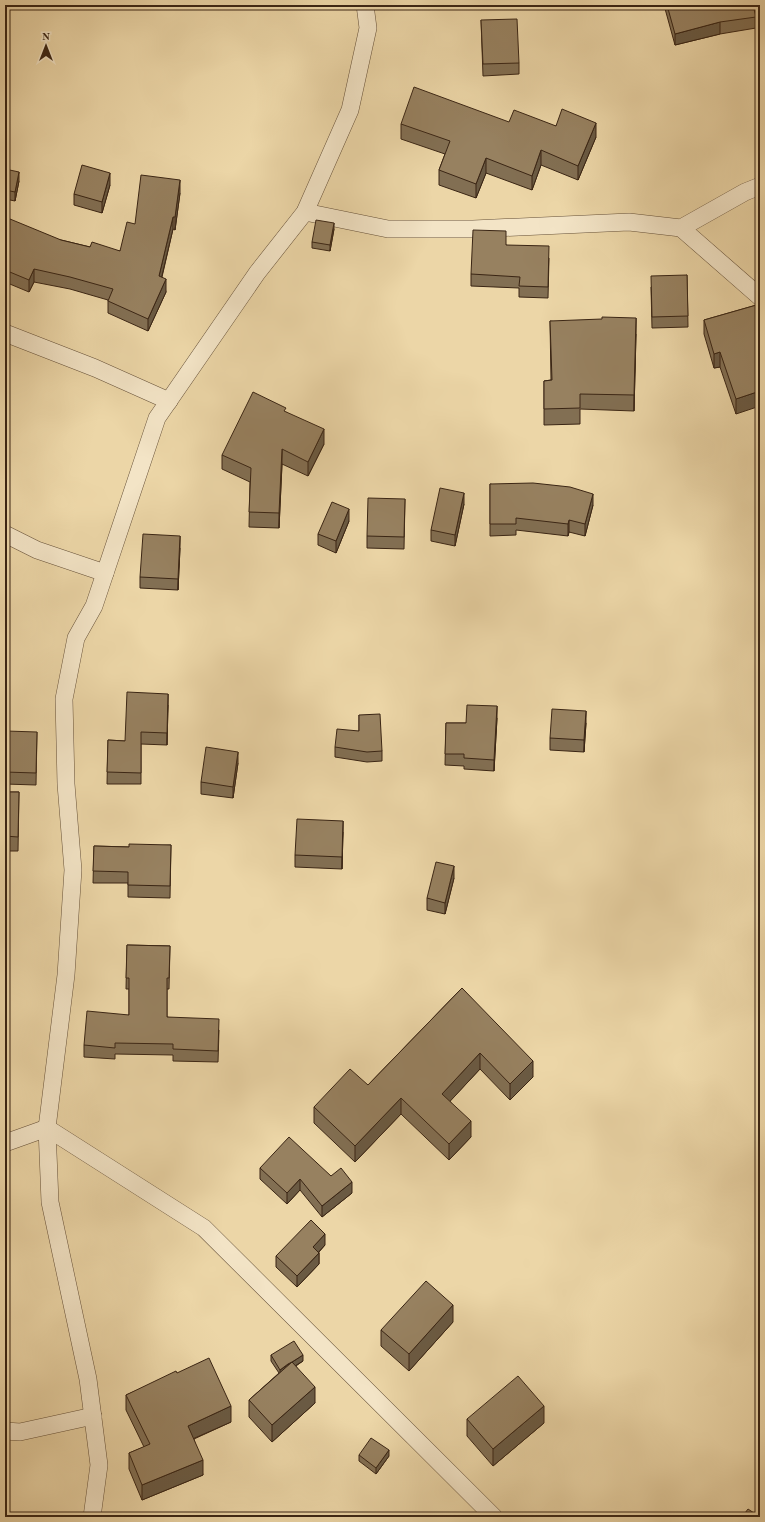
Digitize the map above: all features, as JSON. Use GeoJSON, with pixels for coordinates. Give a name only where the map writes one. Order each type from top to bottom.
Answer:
{"type":"FeatureCollection","features":[{"type":"Feature","properties":{"kind":"street"},"geometry":{"type":"LineString","coordinates":[[92,1517],[99,1465],[88,1379],[50,1202],[47,1128],[66,975],[73,870],[66,784],[64,699],[76,638],[94,606],[157,418],[257,273],[305,212],[350,110],[368,28],[365,5]]}},
{"type":"Feature","properties":{"kind":"street"},"geometry":{"type":"LineString","coordinates":[[681,228],[745,192],[760,186]]}},
{"type":"Feature","properties":{"kind":"street"},"geometry":{"type":"LineString","coordinates":[[305,212],[388,229],[473,229],[629,222],[681,228],[760,297]]}},
{"type":"Feature","properties":{"kind":"street"},"geometry":{"type":"LineString","coordinates":[[5,333],[95,368],[169,400]]}},
{"type":"Feature","properties":{"kind":"street"},"geometry":{"type":"LineString","coordinates":[[5,534],[37,550],[105,573]]}},
{"type":"Feature","properties":{"kind":"street"},"geometry":{"type":"LineString","coordinates":[[5,1143],[47,1128]]}},
{"type":"Feature","properties":{"kind":"street"},"geometry":{"type":"LineString","coordinates":[[47,1128],[204,1228],[494,1517]]}},
{"type":"Feature","properties":{"kind":"street"},"geometry":{"type":"LineString","coordinates":[[5,1432],[20,1432],[93,1416]]}},
{"type":"Feature","properties":{"kind":"building"},"geometry":{"type":"Polygon","coordinates":[[[667,5],[753,5],[756,17],[720,22],[675,34],[667,5]]]}},
{"type":"Feature","properties":{"kind":"building"},"geometry":{"type":"Polygon","coordinates":[[[517,19],[519,63],[483,64],[481,20],[517,19]]]}},
{"type":"Feature","properties":{"kind":"building"},"geometry":{"type":"Polygon","coordinates":[[[414,87],[509,122],[514,110],[556,126],[562,109],[596,123],[578,166],[541,150],[532,176],[486,158],[476,184],[439,170],[450,141],[401,124],[414,87]]]}},
{"type":"Feature","properties":{"kind":"building"},"geometry":{"type":"Polygon","coordinates":[[[82,165],[110,173],[102,202],[74,194],[82,165]]]}},
{"type":"Feature","properties":{"kind":"building"},"geometry":{"type":"Polygon","coordinates":[[[5,169],[19,172],[15,192],[5,190],[5,169]]]}},
{"type":"Feature","properties":{"kind":"building"},"geometry":{"type":"Polygon","coordinates":[[[141,175],[180,180],[175,217],[173,217],[159,276],[166,279],[148,319],[108,301],[113,289],[34,269],[29,280],[5,270],[5,231],[10,219],[61,240],[90,247],[92,242],[120,251],[127,222],[135,224],[141,175]]]}},
{"type":"Feature","properties":{"kind":"building"},"geometry":{"type":"Polygon","coordinates":[[[316,220],[334,223],[330,245],[312,242],[316,220]]]}},
{"type":"Feature","properties":{"kind":"building"},"geometry":{"type":"Polygon","coordinates":[[[473,230],[506,231],[506,245],[549,246],[548,287],[519,286],[520,277],[471,274],[473,230]]]}},
{"type":"Feature","properties":{"kind":"building"},"geometry":{"type":"Polygon","coordinates":[[[687,275],[688,316],[652,317],[651,276],[687,275]]]}},
{"type":"Feature","properties":{"kind":"building"},"geometry":{"type":"Polygon","coordinates":[[[760,304],[760,391],[736,399],[720,352],[714,354],[704,320],[760,304]]]}},
{"type":"Feature","properties":{"kind":"building"},"geometry":{"type":"Polygon","coordinates":[[[602,317],[636,318],[634,395],[580,394],[580,408],[544,409],[544,381],[552,380],[550,321],[602,319],[602,317]]]}},
{"type":"Feature","properties":{"kind":"building"},"geometry":{"type":"Polygon","coordinates":[[[253,392],[286,408],[284,411],[324,429],[308,462],[282,449],[279,513],[249,512],[251,468],[222,455],[253,392]]]}},
{"type":"Feature","properties":{"kind":"building"},"geometry":{"type":"Polygon","coordinates":[[[533,483],[570,487],[593,494],[585,524],[569,520],[568,524],[516,518],[516,524],[490,524],[490,484],[533,483]]]}},
{"type":"Feature","properties":{"kind":"building"},"geometry":{"type":"Polygon","coordinates":[[[440,488],[464,493],[455,535],[431,530],[440,488]]]}},
{"type":"Feature","properties":{"kind":"building"},"geometry":{"type":"Polygon","coordinates":[[[368,498],[405,499],[404,537],[367,536],[368,498]]]}},
{"type":"Feature","properties":{"kind":"building"},"geometry":{"type":"Polygon","coordinates":[[[332,502],[349,509],[336,541],[318,534],[332,502]]]}},
{"type":"Feature","properties":{"kind":"building"},"geometry":{"type":"Polygon","coordinates":[[[143,534],[180,536],[178,579],[140,577],[143,534]]]}},
{"type":"Feature","properties":{"kind":"building"},"geometry":{"type":"Polygon","coordinates":[[[127,692],[168,694],[167,733],[141,732],[141,773],[107,772],[108,740],[125,741],[127,692]]]}},
{"type":"Feature","properties":{"kind":"building"},"geometry":{"type":"Polygon","coordinates":[[[467,705],[497,706],[494,760],[464,758],[464,754],[445,754],[446,723],[466,723],[467,705]]]}},
{"type":"Feature","properties":{"kind":"building"},"geometry":{"type":"Polygon","coordinates":[[[552,709],[586,711],[584,740],[550,738],[552,709]]]}},
{"type":"Feature","properties":{"kind":"building"},"geometry":{"type":"Polygon","coordinates":[[[380,714],[382,751],[367,752],[335,747],[337,729],[359,731],[359,715],[380,714]]]}},
{"type":"Feature","properties":{"kind":"building"},"geometry":{"type":"Polygon","coordinates":[[[6,731],[37,732],[36,773],[5,772],[6,731]]]}},
{"type":"Feature","properties":{"kind":"building"},"geometry":{"type":"Polygon","coordinates":[[[206,747],[238,752],[233,787],[201,782],[206,747]]]}},
{"type":"Feature","properties":{"kind":"building"},"geometry":{"type":"Polygon","coordinates":[[[5,792],[19,792],[18,837],[5,836],[5,792]]]}},
{"type":"Feature","properties":{"kind":"building"},"geometry":{"type":"Polygon","coordinates":[[[297,819],[343,821],[342,857],[295,855],[297,819]]]}},
{"type":"Feature","properties":{"kind":"building"},"geometry":{"type":"Polygon","coordinates":[[[129,844],[171,845],[170,886],[128,885],[128,872],[93,871],[94,846],[129,847],[129,844]]]}},
{"type":"Feature","properties":{"kind":"building"},"geometry":{"type":"Polygon","coordinates":[[[436,862],[454,866],[445,903],[427,898],[436,862]]]}},
{"type":"Feature","properties":{"kind":"building"},"geometry":{"type":"Polygon","coordinates":[[[127,945],[170,946],[169,978],[167,978],[167,1017],[219,1019],[218,1051],[173,1049],[173,1044],[115,1043],[115,1048],[84,1045],[87,1011],[129,1015],[129,978],[126,978],[127,945]]]}},
{"type":"Feature","properties":{"kind":"building"},"geometry":{"type":"Polygon","coordinates":[[[462,988],[533,1061],[510,1084],[480,1053],[442,1094],[471,1121],[449,1144],[401,1098],[355,1146],[314,1107],[350,1069],[368,1085],[462,988]]]}},
{"type":"Feature","properties":{"kind":"building"},"geometry":{"type":"Polygon","coordinates":[[[289,1137],[331,1176],[341,1168],[352,1182],[322,1206],[300,1179],[287,1193],[260,1168],[289,1137]]]}},
{"type":"Feature","properties":{"kind":"building"},"geometry":{"type":"Polygon","coordinates":[[[311,1220],[325,1234],[313,1247],[319,1253],[297,1276],[276,1256],[311,1220]]]}},
{"type":"Feature","properties":{"kind":"building"},"geometry":{"type":"Polygon","coordinates":[[[426,1281],[453,1305],[409,1354],[381,1330],[426,1281]]]}},
{"type":"Feature","properties":{"kind":"building"},"geometry":{"type":"Polygon","coordinates":[[[294,1341],[303,1355],[280,1370],[271,1355],[294,1341]]]}},
{"type":"Feature","properties":{"kind":"building"},"geometry":{"type":"Polygon","coordinates":[[[209,1358],[231,1406],[188,1426],[203,1460],[142,1485],[129,1453],[150,1444],[126,1395],[176,1371],[177,1373],[209,1358]]]}},
{"type":"Feature","properties":{"kind":"building"},"geometry":{"type":"Polygon","coordinates":[[[292,1362],[315,1387],[272,1425],[249,1400],[292,1362]]]}},
{"type":"Feature","properties":{"kind":"building"},"geometry":{"type":"Polygon","coordinates":[[[518,1376],[544,1406],[493,1449],[467,1419],[518,1376]]]}},
{"type":"Feature","properties":{"kind":"building"},"geometry":{"type":"Polygon","coordinates":[[[371,1438],[389,1450],[376,1468],[359,1455],[371,1438]]]}},
{"type":"Feature","properties":{"kind":"building"},"geometry":{"type":"Polygon","coordinates":[[[748,1509],[760,1517],[742,1517],[748,1509]]]}}]}
